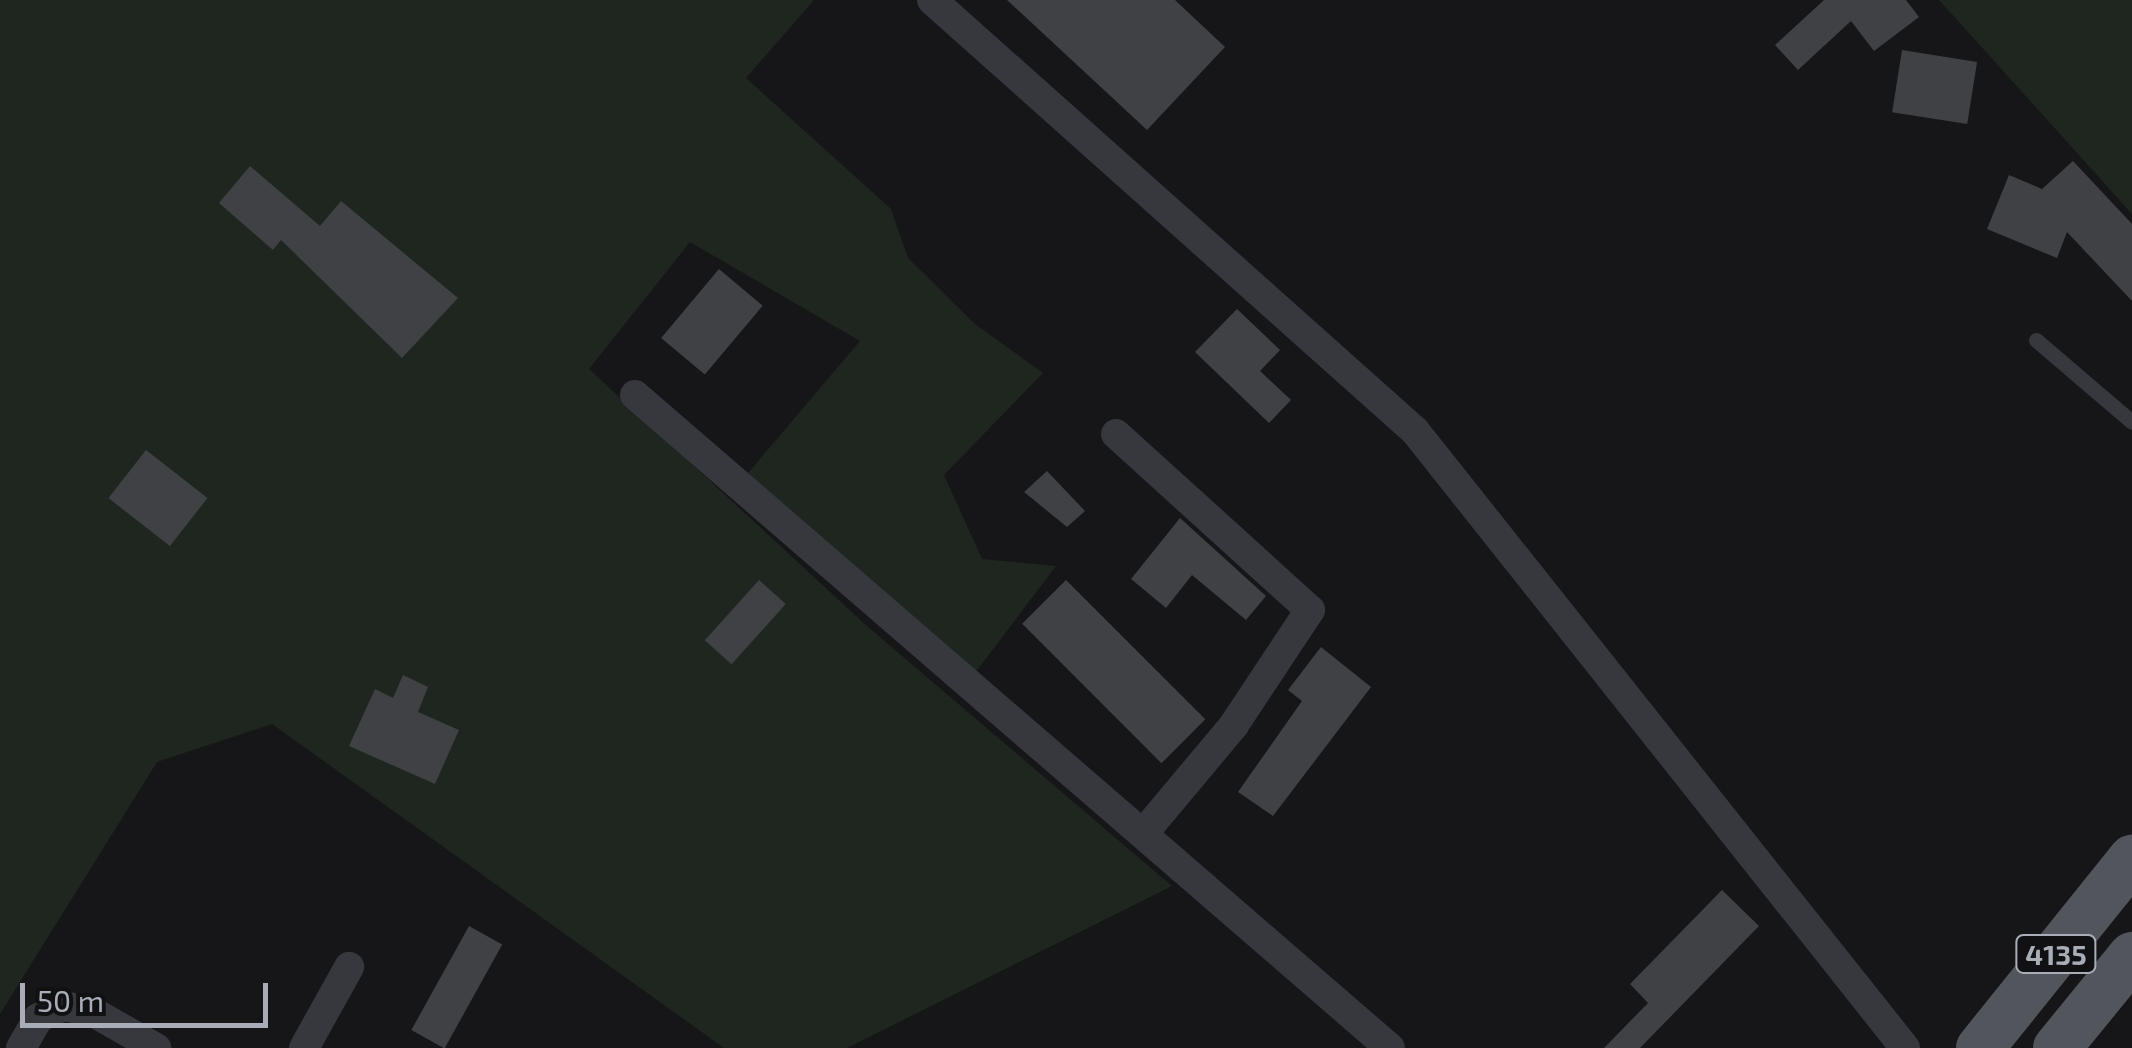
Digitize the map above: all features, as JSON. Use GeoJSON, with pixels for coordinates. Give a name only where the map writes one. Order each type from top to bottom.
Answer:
{"type":"FeatureCollection","features":[{"type":"Feature","properties":{"kind":"main road","name":"4135"},"geometry":{"type":"LineString","coordinates":[[1980,1048],[2132,859]]}},
{"type":"Feature","properties":{"kind":"main road","name":"4135"},"geometry":{"type":"LineString","coordinates":[[2056,1048],[2132,956]]}},
{"type":"Feature","properties":{"kind":"street"},"geometry":{"type":"LineString","coordinates":[[932,0],[1415,431],[1905,1048]]}},
{"type":"Feature","properties":{"kind":"street"},"geometry":{"type":"LineString","coordinates":[[636,395],[1390,1048]]}},
{"type":"Feature","properties":{"kind":"street"},"geometry":{"type":"LineString","coordinates":[[1116,434],[1310,610],[1234,725],[1143,834]]}},
{"type":"Feature","properties":{"kind":"street"},"geometry":{"type":"LineString","coordinates":[[304,1048],[349,968]]}},
{"type":"Feature","properties":{"kind":"street"},"geometry":{"type":"LineString","coordinates":[[22,1048],[38,1018],[64,1006],[93,1012],[156,1048]]}},
{"type":"Feature","properties":{"kind":"lane"},"geometry":{"type":"LineString","coordinates":[[2036,340],[2132,422]]}},
{"type":"Feature","properties":{"kind":"lane"},"geometry":{"type":"LineString","coordinates":[[2112,406],[2132,410]]}},
{"type":"Feature","properties":{"kind":"shaded area"},"geometry":{"type":"Polygon","coordinates":[[[0,0],[814,0],[746,78],[891,209],[908,258],[975,324],[1043,373],[944,475],[982,559],[1056,566],[975,673],[743,479],[860,341],[690,242],[589,369],[868,627],[1172,886],[847,1048],[724,1048],[272,724],[157,762],[0,1014],[0,0]]]}},
{"type":"Feature","properties":{"kind":"shaded area"},"geometry":{"type":"Polygon","coordinates":[[[1939,0],[2132,0],[2132,214],[1939,0]]]}},
{"type":"Feature","properties":{"kind":"building"},"geometry":{"type":"Polygon","coordinates":[[[1007,0],[1175,0],[1225,47],[1147,130],[1007,0]]]}},
{"type":"Feature","properties":{"kind":"building"},"geometry":{"type":"Polygon","coordinates":[[[1824,0],[1906,0],[1919,17],[1874,51],[1851,21],[1798,70],[1775,45],[1824,0]]]}},
{"type":"Feature","properties":{"kind":"building"},"geometry":{"type":"Polygon","coordinates":[[[1902,50],[1977,62],[1967,124],[1892,112],[1902,50]]]}},
{"type":"Feature","properties":{"kind":"building"},"geometry":{"type":"Polygon","coordinates":[[[2073,161],[2132,224],[2132,301],[2067,232],[2057,258],[1987,229],[2009,175],[2042,189],[2073,161]]]}},
{"type":"Feature","properties":{"kind":"building"},"geometry":{"type":"Polygon","coordinates":[[[250,166],[320,226],[341,201],[458,298],[402,358],[281,240],[273,250],[219,203],[250,166]]]}},
{"type":"Feature","properties":{"kind":"building"},"geometry":{"type":"Polygon","coordinates":[[[719,269],[763,306],[705,375],[661,338],[719,269]]]}},
{"type":"Feature","properties":{"kind":"building"},"geometry":{"type":"Polygon","coordinates":[[[1237,309],[1280,350],[1260,371],[1291,400],[1269,423],[1195,352],[1237,309]]]}},
{"type":"Feature","properties":{"kind":"building"},"geometry":{"type":"Polygon","coordinates":[[[146,450],[207,498],[170,546],[108,498],[146,450]]]}},
{"type":"Feature","properties":{"kind":"building"},"geometry":{"type":"Polygon","coordinates":[[[1047,471],[1085,511],[1067,527],[1024,492],[1047,471]]]}},
{"type":"Feature","properties":{"kind":"building"},"geometry":{"type":"Polygon","coordinates":[[[1180,518],[1266,596],[1246,620],[1192,575],[1166,608],[1131,579],[1180,518]]]}},
{"type":"Feature","properties":{"kind":"building"},"geometry":{"type":"Polygon","coordinates":[[[759,580],[786,604],[732,664],[705,640],[759,580]]]}},
{"type":"Feature","properties":{"kind":"building"},"geometry":{"type":"Polygon","coordinates":[[[1066,580],[1205,719],[1161,763],[1022,624],[1066,580]]]}},
{"type":"Feature","properties":{"kind":"building"},"geometry":{"type":"Polygon","coordinates":[[[1321,647],[1371,687],[1273,816],[1238,792],[1302,701],[1288,690],[1321,647]]]}},
{"type":"Feature","properties":{"kind":"building"},"geometry":{"type":"Polygon","coordinates":[[[403,675],[428,687],[418,712],[459,730],[435,784],[349,746],[375,689],[393,698],[403,675]]]}},
{"type":"Feature","properties":{"kind":"building"},"geometry":{"type":"Polygon","coordinates":[[[1722,890],[1759,926],[1640,1048],[1604,1048],[1648,1003],[1630,984],[1722,890]]]}},
{"type":"Feature","properties":{"kind":"building"},"geometry":{"type":"Polygon","coordinates":[[[469,926],[502,944],[445,1048],[411,1030],[469,926]]]}}]}
